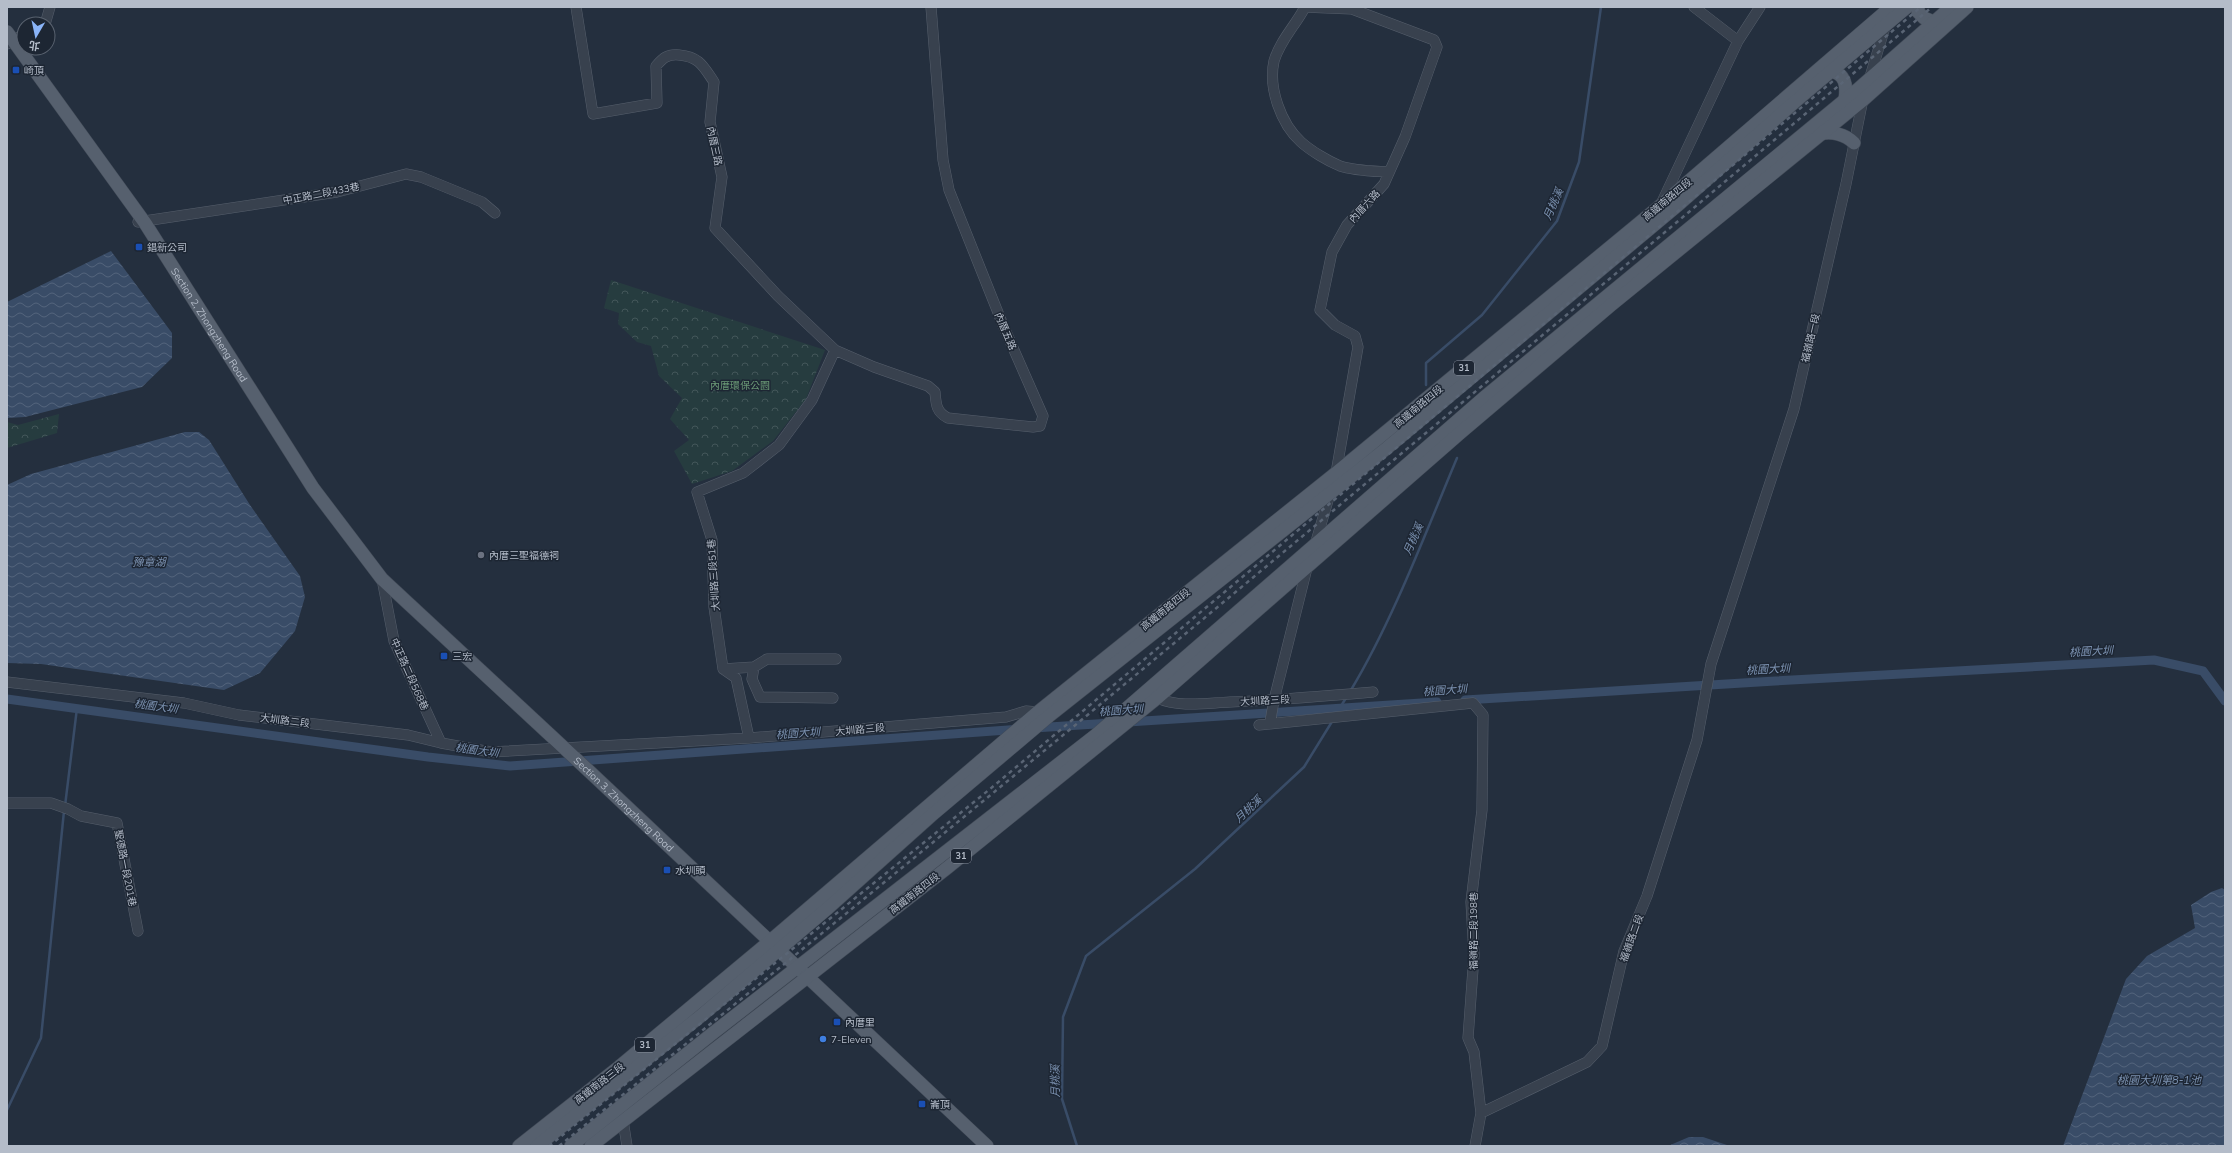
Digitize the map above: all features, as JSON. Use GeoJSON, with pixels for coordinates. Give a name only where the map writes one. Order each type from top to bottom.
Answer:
{"type":"FeatureCollection","features":[{"type":"Feature","properties":{"kind":"main road","name":"高鐵南路四段"},"geometry":{"type":"LineString","coordinates":[[1039,716],[1261,531],[1336,473],[1660,206],[1891,7]]}},
{"type":"Feature","properties":{"kind":"main road","name":"高鐵南路四段"},"geometry":{"type":"LineString","coordinates":[[1039,716],[1230,574],[1387,448],[1678,205],[1907,7]]}},
{"type":"Feature","properties":{"kind":"main road"},"geometry":{"type":"LineString","coordinates":[[1918,7],[1918,12],[1924,18],[1934,22]]}},
{"type":"Feature","properties":{"kind":"main road","name":"31"},"geometry":{"type":"LineString","coordinates":[[1233,617],[1314,547],[1345,517],[1486,396],[1870,79],[1951,7]]}},
{"type":"Feature","properties":{"kind":"main road","name":"31"},"geometry":{"type":"LineString","coordinates":[[1157,698],[1460,433],[1611,305],[1863,100],[1968,7]]}},
{"type":"Feature","properties":{"kind":"main road","name":"Section 2, Zhongzheng Road"},"geometry":{"type":"LineString","coordinates":[[13,38],[142,223],[313,488],[382,579]]}},
{"type":"Feature","properties":{"kind":"main road"},"geometry":{"type":"LineString","coordinates":[[1830,72],[1836,72],[1843,78],[1846,84],[1845,99]]}},
{"type":"Feature","properties":{"kind":"main road"},"geometry":{"type":"LineString","coordinates":[[1820,134],[1832,133],[1843,136],[1854,143]]}},
{"type":"Feature","properties":{"kind":"main road"},"geometry":{"type":"LineString","coordinates":[[1523,319],[1542,306],[1580,287]]}},
{"type":"Feature","properties":{"kind":"main road"},"geometry":{"type":"LineString","coordinates":[[1460,433],[1486,396]]}},
{"type":"Feature","properties":{"kind":"main road"},"geometry":{"type":"LineString","coordinates":[[1230,574],[1261,531]]}},
{"type":"Feature","properties":{"kind":"main road","name":"Section 3, Zhongzheng Road"},"geometry":{"type":"LineString","coordinates":[[382,579],[573,756],[987,1146]]}},
{"type":"Feature","properties":{"kind":"main road"},"geometry":{"type":"LineString","coordinates":[[1233,617],[1270,600]]}},
{"type":"Feature","properties":{"kind":"main road","name":"高鐵南路四段"},"geometry":{"type":"LineString","coordinates":[[801,972],[1096,735],[1233,617]]}},
{"type":"Feature","properties":{"kind":"main road","name":"高鐵南路四段"},"geometry":{"type":"LineString","coordinates":[[801,972],[947,868],[1157,698]]}},
{"type":"Feature","properties":{"kind":"main road","name":"31"},"geometry":{"type":"LineString","coordinates":[[774,945],[828,908],[934,814],[1024,738],[1039,716]]}},
{"type":"Feature","properties":{"kind":"main road","name":"31"},"geometry":{"type":"LineString","coordinates":[[774,945],[1007,739],[1039,716]]}},
{"type":"Feature","properties":{"kind":"main road","name":"高鐵南路三段"},"geometry":{"type":"LineString","coordinates":[[519,1146],[774,945]]}},
{"type":"Feature","properties":{"kind":"main road","name":"高鐵南路三段"},"geometry":{"type":"LineString","coordinates":[[537,1146],[702,1015],[774,945]]}},
{"type":"Feature","properties":{"kind":"main road","name":"31"},"geometry":{"type":"LineString","coordinates":[[591,1146],[801,972]]}},
{"type":"Feature","properties":{"kind":"main road","name":"31"},"geometry":{"type":"LineString","coordinates":[[571,1146],[801,972]]}},
{"type":"Feature","properties":{"kind":"street","name":"內厝三路"},"geometry":{"type":"LineString","coordinates":[[576,7],[593,114],[657,103],[656,66],[663,57],[672,54],[692,56],[701,63],[714,82],[710,122],[722,177],[715,228],[778,296],[835,350]]}},
{"type":"Feature","properties":{"kind":"street","name":"內厝五路"},"geometry":{"type":"LineString","coordinates":[[835,350],[874,367],[928,386],[935,392],[936,408],[941,415],[948,418],[1033,427],[1040,426],[1043,416],[1003,325],[949,190],[943,160],[931,7]]}},
{"type":"Feature","properties":{"kind":"street"},"geometry":{"type":"LineString","coordinates":[[1694,7],[1738,41]]}},
{"type":"Feature","properties":{"kind":"street"},"geometry":{"type":"LineString","coordinates":[[1660,206],[1738,41],[1760,7]]}},
{"type":"Feature","properties":{"kind":"street","name":"福嶺路一段"},"geometry":{"type":"LineString","coordinates":[[1710,667],[1794,408],[1846,184],[1863,100],[1891,7]]}},
{"type":"Feature","properties":{"kind":"street"},"geometry":{"type":"LineString","coordinates":[[1304,8],[1284,37],[1274,61],[1272,83],[1283,119],[1301,142],[1340,166],[1389,172]]}},
{"type":"Feature","properties":{"kind":"street","name":"內厝六路"},"geometry":{"type":"LineString","coordinates":[[1304,8],[1363,10],[1434,40],[1437,47],[1405,137],[1384,184],[1347,225],[1332,252],[1320,310],[1335,325],[1355,336],[1358,347],[1336,473]]}},
{"type":"Feature","properties":{"kind":"street","name":"中正路二段433巷"},"geometry":{"type":"LineString","coordinates":[[142,223],[336,192],[406,174],[421,177],[482,202],[495,213]]}},
{"type":"Feature","properties":{"kind":"street","name":"大圳路三段51巷"},"geometry":{"type":"LineString","coordinates":[[723,669],[714,606],[712,540],[697,492],[743,473],[779,445],[812,400],[835,350]]}},
{"type":"Feature","properties":{"kind":"street"},"geometry":{"type":"LineString","coordinates":[[1259,725],[1270,722],[1273,701],[1307,567],[1332,491],[1336,473]]}},
{"type":"Feature","properties":{"kind":"street","name":"中正路二段568巷"},"geometry":{"type":"LineString","coordinates":[[382,579],[394,641],[441,743]]}},
{"type":"Feature","properties":{"kind":"street"},"geometry":{"type":"LineString","coordinates":[[723,669],[754,667],[767,658],[836,659]]}},
{"type":"Feature","properties":{"kind":"street"},"geometry":{"type":"LineString","coordinates":[[754,667],[752,679],[760,697],[833,698]]}},
{"type":"Feature","properties":{"kind":"street","name":"福嶺路二段"},"geometry":{"type":"LineString","coordinates":[[1481,1113],[1587,1062],[1602,1046],[1624,951],[1647,896],[1697,740],[1710,667]]}},
{"type":"Feature","properties":{"kind":"street"},"geometry":{"type":"LineString","coordinates":[[723,669],[736,678],[749,738]]}},
{"type":"Feature","properties":{"kind":"street","name":"大圳路二段"},"geometry":{"type":"LineString","coordinates":[[7,682],[184,703],[239,715],[408,735],[490,752],[563,748]]}},
{"type":"Feature","properties":{"kind":"street","name":"大圳路三段"},"geometry":{"type":"LineString","coordinates":[[1157,698],[1167,703],[1187,704],[1273,701],[1373,692]]}},
{"type":"Feature","properties":{"kind":"street","name":"福嶺路二段198巷"},"geometry":{"type":"LineString","coordinates":[[1270,722],[1341,717],[1473,703],[1482,715],[1482,810],[1471,902],[1474,956],[1468,1038],[1474,1052],[1481,1113]]}},
{"type":"Feature","properties":{"kind":"street","name":"大圳路三段"},"geometry":{"type":"LineString","coordinates":[[563,748],[749,738],[1006,717],[1026,711],[1039,716]]}},
{"type":"Feature","properties":{"kind":"street","name":"聖德路一段201巷"},"geometry":{"type":"LineString","coordinates":[[7,803],[51,804],[82,816],[117,823],[138,931]]}},
{"type":"Feature","properties":{"kind":"street"},"geometry":{"type":"LineString","coordinates":[[1475,1146],[1481,1113]]}},
{"type":"Feature","properties":{"kind":"street"},"geometry":{"type":"LineString","coordinates":[[623,1120],[627,1146]]}},
{"type":"Feature","properties":{"kind":"green space","name":"內厝環保公園"},"geometry":{"type":"Polygon","coordinates":[[[611,280],[825,350],[806,399],[773,441],[732,471],[692,484],[674,451],[689,440],[670,419],[682,398],[659,376],[651,346],[637,342],[618,324],[619,313],[604,308],[611,280]]]}},
{"type":"Feature","properties":{"kind":"green space"},"geometry":{"type":"Polygon","coordinates":[[[59,414],[57,433],[7,448],[7,422],[18,425],[59,414]]]}},
{"type":"Feature","properties":{"kind":"water"},"geometry":{"type":"Polygon","coordinates":[[[111,251],[172,333],[172,358],[142,387],[25,417],[7,418],[7,302],[111,251]]]}},
{"type":"Feature","properties":{"kind":"water","name":"豫章湖"},"geometry":{"type":"Polygon","coordinates":[[[185,432],[199,432],[209,440],[250,505],[300,576],[305,597],[295,631],[260,673],[224,690],[41,664],[7,663],[7,485],[31,474],[185,432]]]}},
{"type":"Feature","properties":{"kind":"water","name":"桃園大圳第8-1池"},"geometry":{"type":"Polygon","coordinates":[[[2222,888],[2225,890],[2225,1146],[2063,1146],[2126,979],[2147,956],[2195,928],[2191,905],[2211,892],[2222,888]]]}},
{"type":"Feature","properties":{"kind":"water"},"geometry":{"type":"Polygon","coordinates":[[[1689,1137],[1703,1137],[1730,1146],[1668,1146],[1689,1137]]]}},
{"type":"Feature","properties":{"kind":"waterway","name":"月桃溪"},"geometry":{"type":"LineString","coordinates":[[1426,385],[1426,363],[1482,315],[1557,221],[1579,162],[1601,7]]}},
{"type":"Feature","properties":{"kind":"waterway","name":"月桃溪"},"geometry":{"type":"LineString","coordinates":[[1351,690],[1395,606],[1457,458]]}},
{"type":"Feature","properties":{"kind":"waterway","name":"桃園大圳"},"geometry":{"type":"LineString","coordinates":[[1465,700],[2154,660],[2203,671],[2225,701]]}},
{"type":"Feature","properties":{"kind":"waterway","name":"月桃溪"},"geometry":{"type":"LineString","coordinates":[[1336,714],[1346,698]]}},
{"type":"Feature","properties":{"kind":"waterway","name":"桃園大圳"},"geometry":{"type":"LineString","coordinates":[[7,699],[428,757],[510,766],[1020,729]]}},
{"type":"Feature","properties":{"kind":"waterway","name":"桃園大圳"},"geometry":{"type":"LineString","coordinates":[[1128,722],[1437,702]]}},
{"type":"Feature","properties":{"kind":"waterway"},"geometry":{"type":"LineString","coordinates":[[65,806],[77,708]]}},
{"type":"Feature","properties":{"kind":"waterway","name":"月桃溪"},"geometry":{"type":"LineString","coordinates":[[1077,1146],[1062,1099],[1063,1017],[1086,956],[1195,869],[1304,767],[1333,720]]}},
{"type":"Feature","properties":{"kind":"waterway","name":"桃園大圳"},"geometry":{"type":"LineString","coordinates":[[1034,728],[1111,723]]}},
{"type":"Feature","properties":{"kind":"waterway"},"geometry":{"type":"LineString","coordinates":[[7,1110],[41,1038],[64,811]]}},
{"type":"Feature","properties":{"kind":"railway"},"geometry":{"type":"LineString","coordinates":[[549,1146],[990,789],[1921,7]]}},
{"type":"Feature","properties":{"kind":"railway"},"geometry":{"type":"LineString","coordinates":[[559,1146],[733,1006],[1078,723],[1420,438],[1932,7]]}},
{"type":"Feature","properties":{"kind":"place","name":"崎頂"},"geometry":{"type":"Point","coordinates":[16,70]}},
{"type":"Feature","properties":{"kind":"place","name":"錩新公司"},"geometry":{"type":"Point","coordinates":[139,247]}},
{"type":"Feature","properties":{"kind":"place","name":"內厝三聖福德祠"},"geometry":{"type":"Point","coordinates":[481,555]}},
{"type":"Feature","properties":{"kind":"place","name":"三宏"},"geometry":{"type":"Point","coordinates":[444,656]}},
{"type":"Feature","properties":{"kind":"place","name":"水圳頭"},"geometry":{"type":"Point","coordinates":[667,870]}},
{"type":"Feature","properties":{"kind":"place","name":"內厝里"},"geometry":{"type":"Point","coordinates":[837,1022]}},
{"type":"Feature","properties":{"kind":"place","name":"7-Eleven"},"geometry":{"type":"Point","coordinates":[823,1039]}},
{"type":"Feature","properties":{"kind":"place","name":"崙頂"},"geometry":{"type":"Point","coordinates":[922,1104]}}]}
